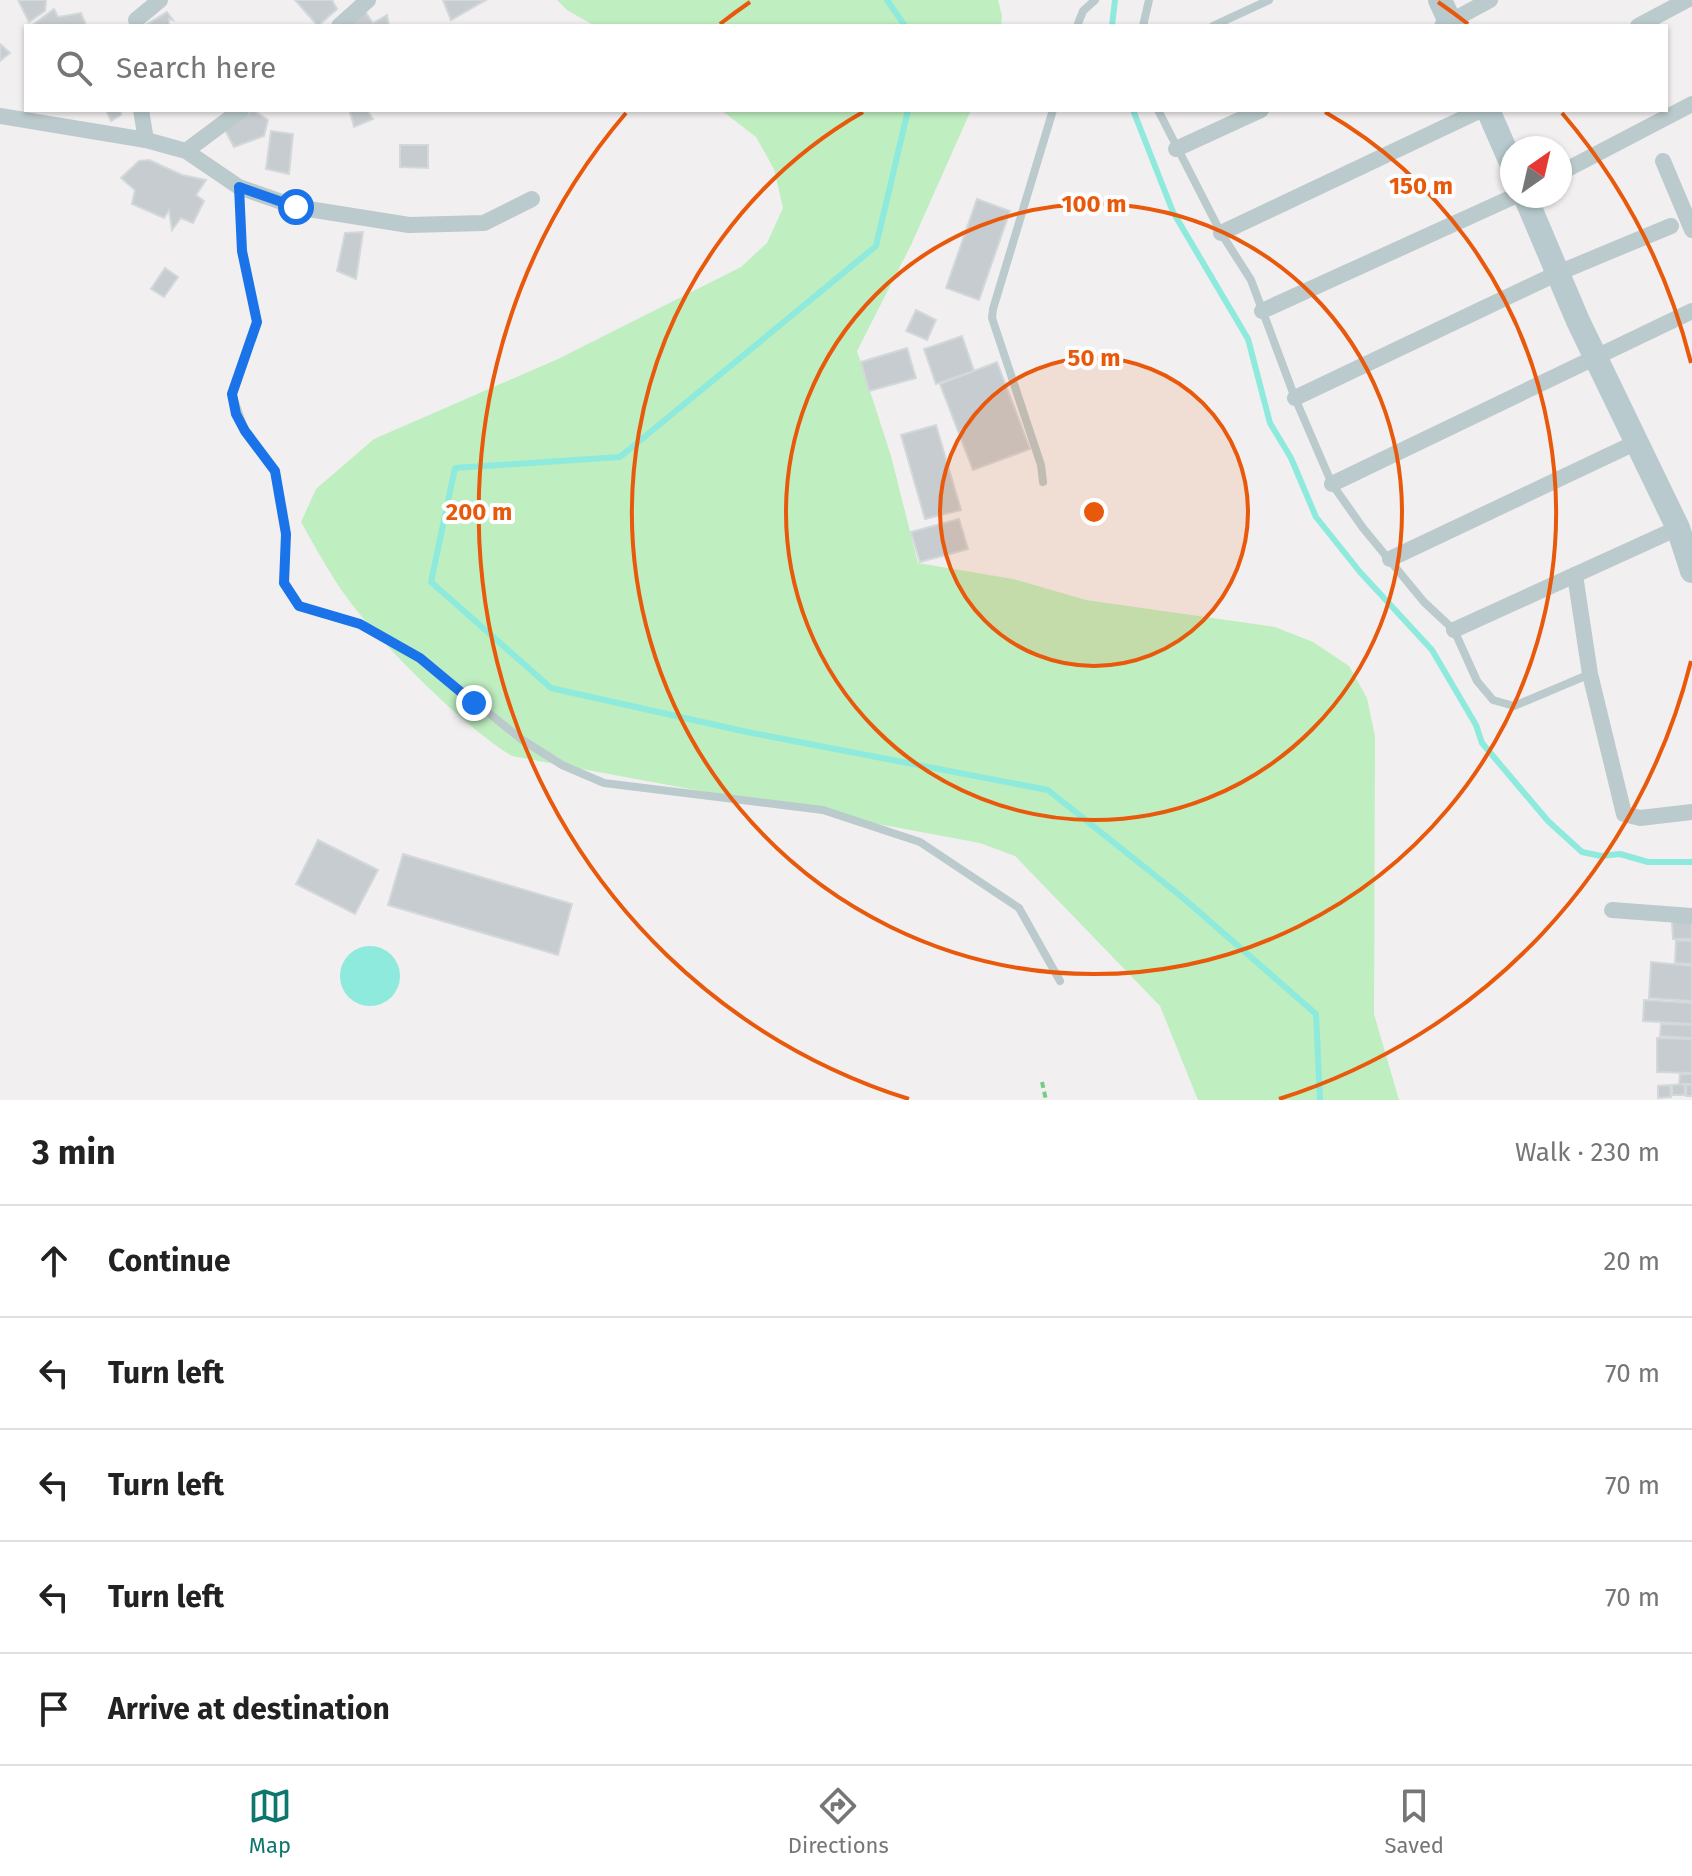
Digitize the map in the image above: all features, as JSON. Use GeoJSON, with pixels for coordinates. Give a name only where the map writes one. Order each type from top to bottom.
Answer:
{"type":"FeatureCollection","features":[{"type":"Feature","properties":{"kind":"main road"},"geometry":{"type":"LineString","coordinates":[[1489,112],[1500,138]]}},
{"type":"Feature","properties":{"kind":"main road"},"geometry":{"type":"LineString","coordinates":[[1530,208],[1678,528],[1692,571]]}},
{"type":"Feature","properties":{"kind":"street"},"geometry":{"type":"LineString","coordinates":[[136,0],[136,23]]}},
{"type":"Feature","properties":{"kind":"street"},"geometry":{"type":"LineString","coordinates":[[136,23],[160,0]]}},
{"type":"Feature","properties":{"kind":"street"},"geometry":{"type":"LineString","coordinates":[[340,0],[346,20],[368,0]]}},
{"type":"Feature","properties":{"kind":"street"},"geometry":{"type":"LineString","coordinates":[[1446,19],[1490,0]]}},
{"type":"Feature","properties":{"kind":"street"},"geometry":{"type":"LineString","coordinates":[[1642,24],[1687,0]]}},
{"type":"Feature","properties":{"kind":"street"},"geometry":{"type":"LineString","coordinates":[[1572,167],[1692,104]]}},
{"type":"Feature","properties":{"kind":"street"},"geometry":{"type":"LineString","coordinates":[[141,112],[146,140]]}},
{"type":"Feature","properties":{"kind":"street"},"geometry":{"type":"LineString","coordinates":[[186,151],[238,112]]}},
{"type":"Feature","properties":{"kind":"street"},"geometry":{"type":"LineString","coordinates":[[1176,149],[1257,112]]}},
{"type":"Feature","properties":{"kind":"street"},"geometry":{"type":"LineString","coordinates":[[1221,233],[1477,112]]}},
{"type":"Feature","properties":{"kind":"street"},"geometry":{"type":"LineString","coordinates":[[0,116],[57,128],[146,140],[186,151],[239,187],[296,207],[409,225],[484,223],[532,199]]}},
{"type":"Feature","properties":{"kind":"street"},"geometry":{"type":"LineString","coordinates":[[1663,161],[1692,230]]}},
{"type":"Feature","properties":{"kind":"street"},"geometry":{"type":"LineString","coordinates":[[1262,311],[1500,203]]}},
{"type":"Feature","properties":{"kind":"street"},"geometry":{"type":"LineString","coordinates":[[1295,398],[1558,273],[1671,226]]}},
{"type":"Feature","properties":{"kind":"street"},"geometry":{"type":"LineString","coordinates":[[1332,484],[1692,311]]}},
{"type":"Feature","properties":{"kind":"street"},"geometry":{"type":"LineString","coordinates":[[1390,559],[1639,441]]}},
{"type":"Feature","properties":{"kind":"street"},"geometry":{"type":"LineString","coordinates":[[1454,630],[1678,528]]}},
{"type":"Feature","properties":{"kind":"street"},"geometry":{"type":"LineString","coordinates":[[1575,575],[1590,674],[1624,814],[1640,818],[1692,812]]}},
{"type":"Feature","properties":{"kind":"street"},"geometry":{"type":"LineString","coordinates":[[1612,910],[1692,916]]}},
{"type":"Feature","properties":{"kind":"lane"},"geometry":{"type":"LineString","coordinates":[[1078,24],[1083,11],[1095,0]]}},
{"type":"Feature","properties":{"kind":"lane"},"geometry":{"type":"LineString","coordinates":[[1143,24],[1149,0]]}},
{"type":"Feature","properties":{"kind":"lane"},"geometry":{"type":"LineString","coordinates":[[1217,24],[1269,0]]}},
{"type":"Feature","properties":{"kind":"lane"},"geometry":{"type":"LineString","coordinates":[[1043,482],[1041,465],[992,318],[1000,277],[1052,112]]}},
{"type":"Feature","properties":{"kind":"lane"},"geometry":{"type":"LineString","coordinates":[[1159,112],[1221,233],[1251,280],[1295,398],[1332,484],[1424,602],[1454,630],[1477,681],[1493,700],[1514,706],[1590,674]]}},
{"type":"Feature","properties":{"kind":"lane"},"geometry":{"type":"LineString","coordinates":[[239,187],[242,251],[257,322],[232,394],[236,414],[245,431],[275,471],[286,534],[284,583],[299,606],[360,624],[408,651],[521,739],[562,765],[604,783],[823,810],[920,842],[1019,908],[1060,981]]}},
{"type":"Feature","properties":{"kind":"path"},"geometry":{"type":"LineString","coordinates":[[1042,1082],[1046,1100]]}},
{"type":"Feature","properties":{"kind":"shaded area"},"geometry":{"type":"Polygon","coordinates":[[[557,0],[998,0],[1002,16],[1001,24],[592,24],[567,10],[557,0]]]}},
{"type":"Feature","properties":{"kind":"shaded area"},"geometry":{"type":"Polygon","coordinates":[[[724,112],[970,112],[911,245],[857,351],[891,456],[918,563],[1013,579],[1086,600],[1275,627],[1313,642],[1349,666],[1367,698],[1375,736],[1374,1014],[1399,1100],[1198,1100],[1160,1006],[1015,856],[980,843],[512,756],[468,723],[418,678],[372,629],[338,585],[301,522],[316,489],[374,439],[558,359],[741,267],[767,243],[783,208],[774,169],[756,137],[724,112]]]}},
{"type":"Feature","properties":{"kind":"shaded area"},"geometry":{"type":"Polygon","coordinates":[[[370,946],[392,954],[400,976],[392,998],[370,1006],[348,998],[340,976],[348,954],[370,946]]]}},
{"type":"Feature","properties":{"kind":"building"},"geometry":{"type":"Polygon","coordinates":[[[18,0],[46,0],[45,11],[29,22],[18,0]]]}},
{"type":"Feature","properties":{"kind":"building"},"geometry":{"type":"Polygon","coordinates":[[[295,0],[332,0],[337,9],[316,24],[295,0]]]}},
{"type":"Feature","properties":{"kind":"building"},"geometry":{"type":"Polygon","coordinates":[[[443,0],[486,0],[451,20],[443,0]]]}},
{"type":"Feature","properties":{"kind":"building"},"geometry":{"type":"Polygon","coordinates":[[[54,9],[58,17],[81,13],[86,24],[34,24],[54,9]]]}},
{"type":"Feature","properties":{"kind":"building"},"geometry":{"type":"Polygon","coordinates":[[[364,10],[373,23],[387,15],[389,24],[352,24],[364,10]]]}},
{"type":"Feature","properties":{"kind":"building"},"geometry":{"type":"Polygon","coordinates":[[[167,12],[173,20],[169,19],[169,24],[147,24],[167,12]]]}},
{"type":"Feature","properties":{"kind":"building"},"geometry":{"type":"Polygon","coordinates":[[[0,44],[10,53],[0,61],[0,44]]]}},
{"type":"Feature","properties":{"kind":"building"},"geometry":{"type":"Polygon","coordinates":[[[107,112],[121,112],[121,115],[111,121],[107,112]]]}},
{"type":"Feature","properties":{"kind":"building"},"geometry":{"type":"Polygon","coordinates":[[[250,112],[256,112],[268,120],[264,136],[234,147],[224,128],[250,112]]]}},
{"type":"Feature","properties":{"kind":"building"},"geometry":{"type":"Polygon","coordinates":[[[350,112],[368,112],[373,119],[354,127],[350,112]]]}},
{"type":"Feature","properties":{"kind":"building"},"geometry":{"type":"Polygon","coordinates":[[[271,131],[293,134],[289,174],[266,169],[271,131]]]}},
{"type":"Feature","properties":{"kind":"building"},"geometry":{"type":"Polygon","coordinates":[[[400,145],[428,145],[428,168],[400,167],[400,145]]]}},
{"type":"Feature","properties":{"kind":"building"},"geometry":{"type":"Polygon","coordinates":[[[149,160],[182,175],[206,180],[196,195],[204,201],[193,223],[181,218],[172,230],[169,210],[164,218],[132,204],[135,190],[121,178],[139,161],[149,160]]]}},
{"type":"Feature","properties":{"kind":"building"},"geometry":{"type":"Polygon","coordinates":[[[977,199],[1010,211],[979,300],[946,288],[977,199]]]}},
{"type":"Feature","properties":{"kind":"building"},"geometry":{"type":"Polygon","coordinates":[[[363,232],[356,279],[337,271],[345,233],[363,232]]]}},
{"type":"Feature","properties":{"kind":"building"},"geometry":{"type":"Polygon","coordinates":[[[165,268],[178,277],[164,297],[151,289],[165,268]]]}},
{"type":"Feature","properties":{"kind":"building"},"geometry":{"type":"Polygon","coordinates":[[[916,310],[936,320],[927,340],[906,331],[916,310]]]}},
{"type":"Feature","properties":{"kind":"building"},"geometry":{"type":"Polygon","coordinates":[[[962,336],[974,371],[936,384],[924,349],[962,336]]]}},
{"type":"Feature","properties":{"kind":"building"},"geometry":{"type":"Polygon","coordinates":[[[907,348],[916,378],[869,391],[861,362],[907,348]]]}},
{"type":"Feature","properties":{"kind":"building"},"geometry":{"type":"Polygon","coordinates":[[[997,362],[1030,449],[973,470],[940,384],[997,362]]]}},
{"type":"Feature","properties":{"kind":"building"},"geometry":{"type":"Polygon","coordinates":[[[936,425],[961,510],[925,519],[901,435],[936,425]]]}},
{"type":"Feature","properties":{"kind":"building"},"geometry":{"type":"Polygon","coordinates":[[[959,519],[968,549],[920,562],[911,532],[959,519]]]}},
{"type":"Feature","properties":{"kind":"building"},"geometry":{"type":"Polygon","coordinates":[[[318,840],[378,870],[355,914],[296,884],[318,840]]]}},
{"type":"Feature","properties":{"kind":"building"},"geometry":{"type":"Polygon","coordinates":[[[403,854],[572,904],[558,955],[388,905],[403,854]]]}},
{"type":"Feature","properties":{"kind":"building"},"geometry":{"type":"Polygon","coordinates":[[[1672,921],[1692,921],[1692,939],[1673,939],[1672,921]]]}},
{"type":"Feature","properties":{"kind":"building"},"geometry":{"type":"Polygon","coordinates":[[[1676,940],[1692,941],[1692,964],[1675,963],[1676,940]]]}},
{"type":"Feature","properties":{"kind":"building"},"geometry":{"type":"Polygon","coordinates":[[[1651,962],[1692,966],[1692,1001],[1649,998],[1651,962]]]}},
{"type":"Feature","properties":{"kind":"building"},"geometry":{"type":"Polygon","coordinates":[[[1644,1000],[1692,1003],[1692,1024],[1643,1021],[1644,1000]]]}},
{"type":"Feature","properties":{"kind":"building"},"geometry":{"type":"Polygon","coordinates":[[[1661,1024],[1692,1025],[1692,1038],[1660,1036],[1661,1024]]]}},
{"type":"Feature","properties":{"kind":"building"},"geometry":{"type":"Polygon","coordinates":[[[1657,1038],[1692,1039],[1692,1073],[1657,1072],[1657,1038]]]}},
{"type":"Feature","properties":{"kind":"building"},"geometry":{"type":"Polygon","coordinates":[[[1680,1074],[1692,1074],[1692,1084],[1679,1084],[1680,1074]]]}},
{"type":"Feature","properties":{"kind":"building"},"geometry":{"type":"Polygon","coordinates":[[[1685,1084],[1685,1095],[1672,1095],[1672,1085],[1685,1084]]]}},
{"type":"Feature","properties":{"kind":"building"},"geometry":{"type":"Polygon","coordinates":[[[1670,1085],[1671,1097],[1658,1098],[1658,1086],[1670,1085]]]}},
{"type":"Feature","properties":{"kind":"building"},"geometry":{"type":"Polygon","coordinates":[[[1686,1085],[1692,1085],[1692,1096],[1686,1096],[1686,1085]]]}},
{"type":"Feature","properties":{"kind":"waterway"},"geometry":{"type":"LineString","coordinates":[[887,0],[904,24]]}},
{"type":"Feature","properties":{"kind":"waterway"},"geometry":{"type":"LineString","coordinates":[[1112,24],[1115,0]]}},
{"type":"Feature","properties":{"kind":"waterway"},"geometry":{"type":"LineString","coordinates":[[908,112],[876,246],[620,457],[455,468],[431,582],[551,688],[747,732],[1048,790],[1182,897],[1316,1014],[1320,1100]]}},
{"type":"Feature","properties":{"kind":"waterway"},"geometry":{"type":"LineString","coordinates":[[1134,112],[1173,212],[1248,339],[1270,423],[1291,458],[1316,517],[1360,572],[1432,650],[1476,725],[1482,743],[1548,821],[1582,852],[1601,856],[1620,854],[1648,862],[1692,862]]}},
{"type":"Feature","properties":{"kind":"route"},"geometry":{"type":"LineString","coordinates":[[296,207],[239,187],[242,251],[257,322],[232,394],[236,414],[245,431],[275,471],[286,534],[284,583],[299,606],[360,624],[420,658],[474,703]]}}]}
